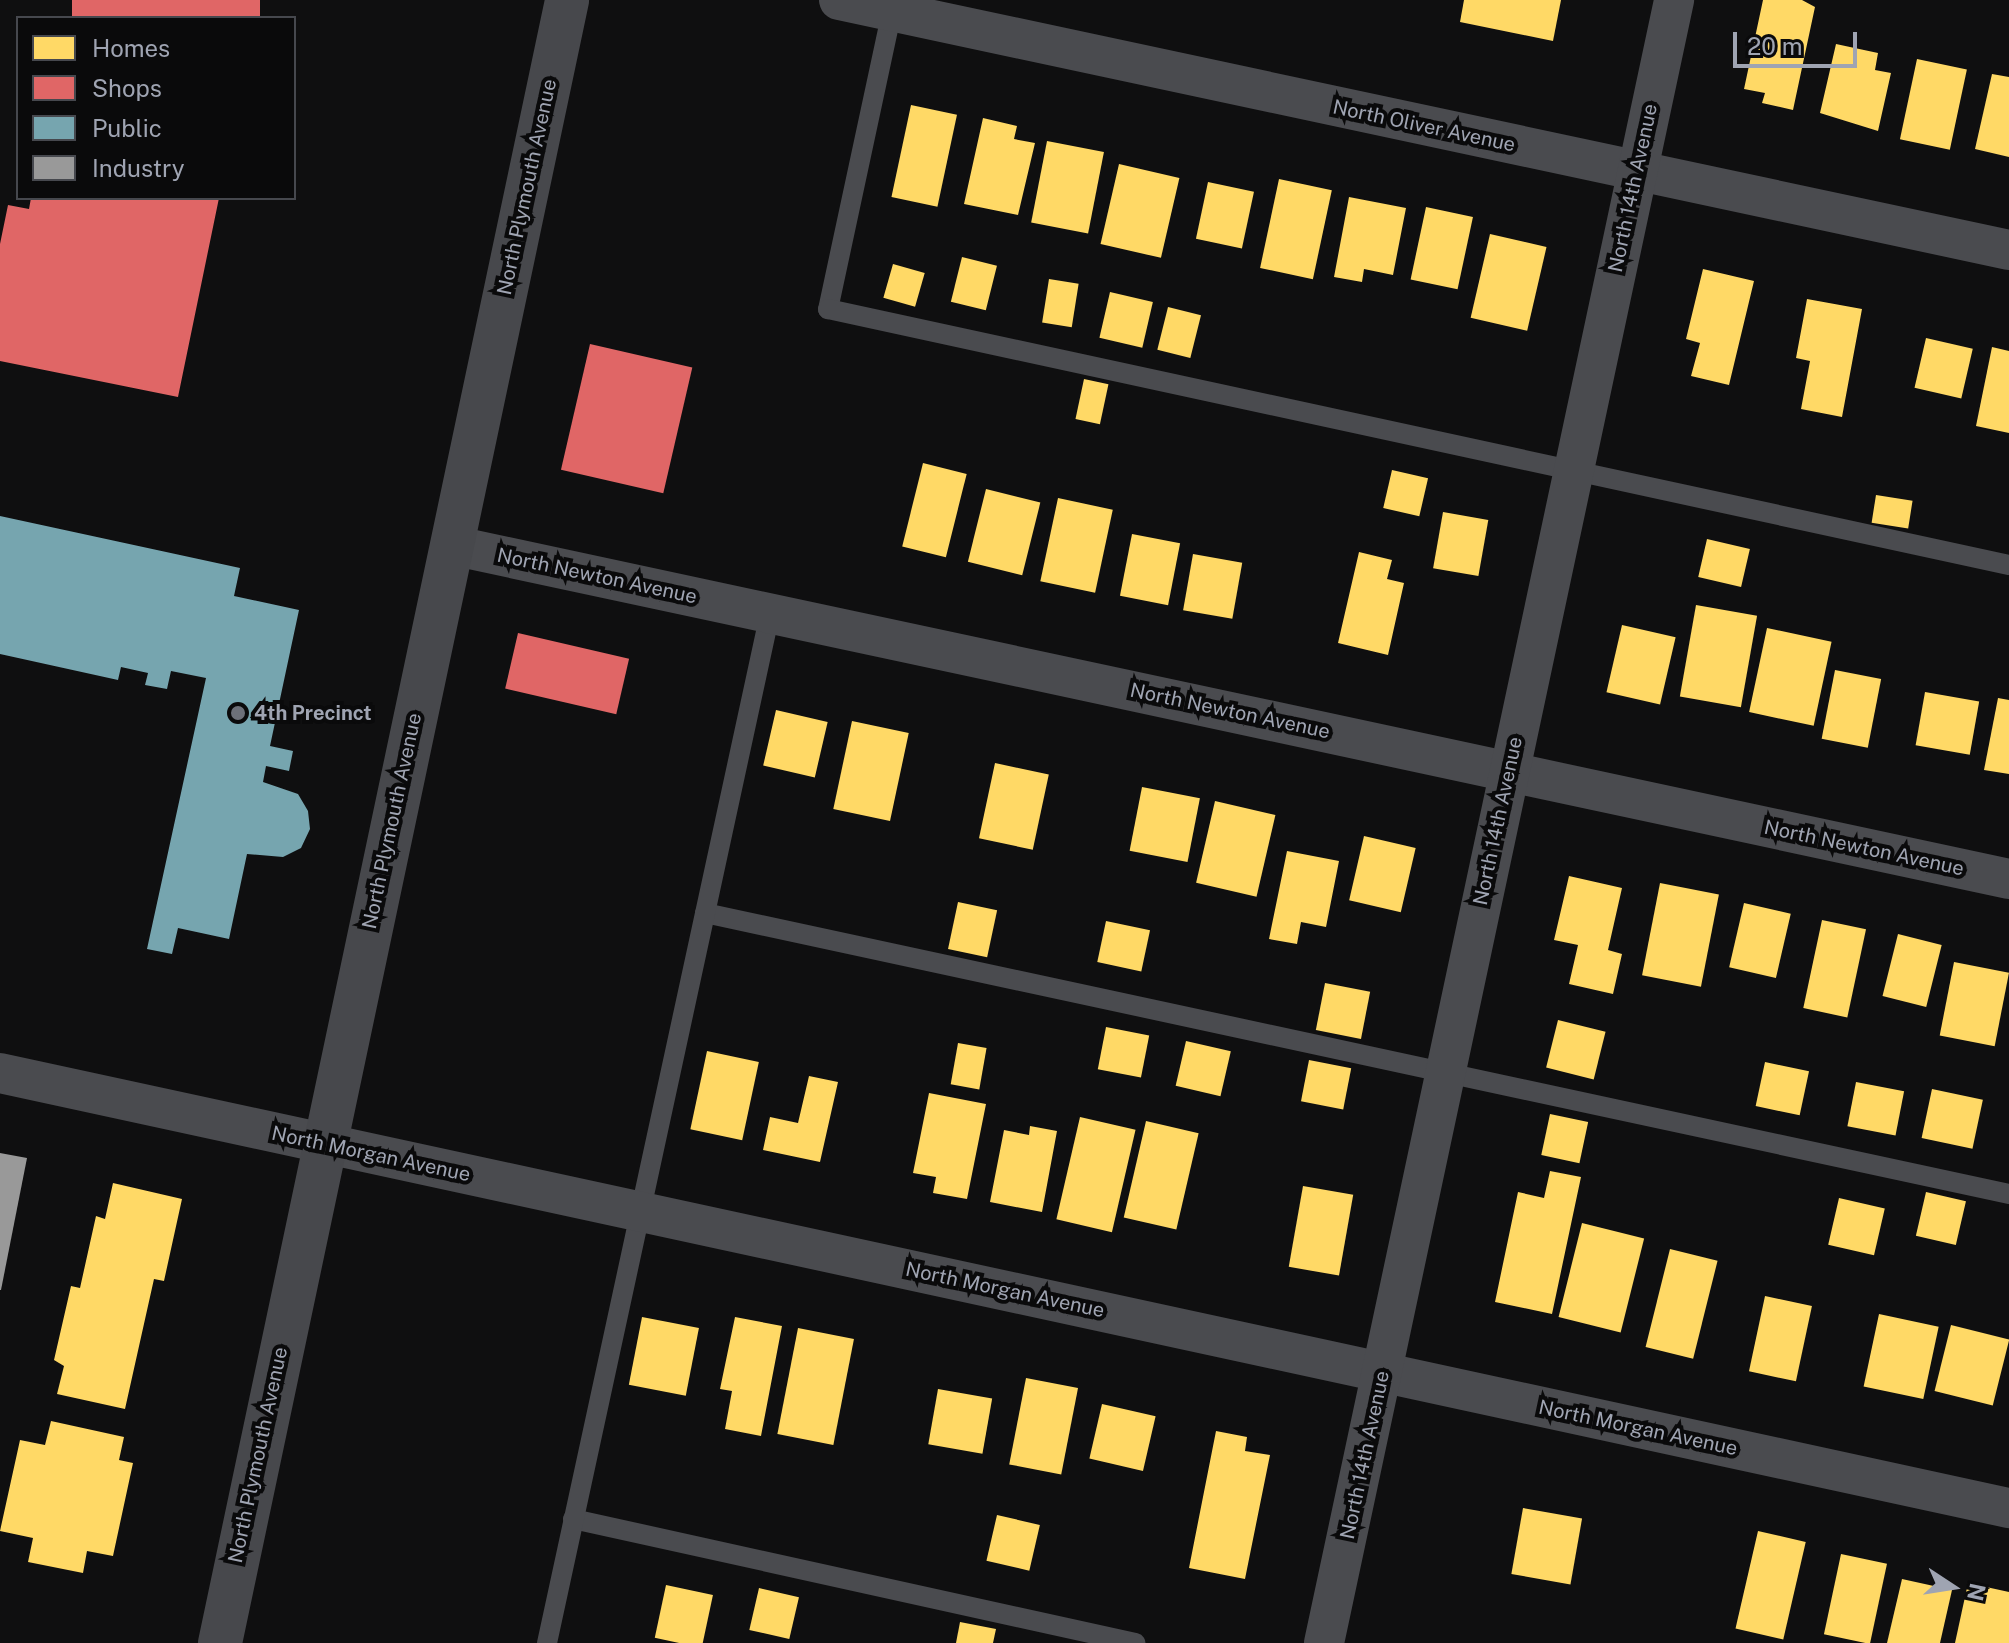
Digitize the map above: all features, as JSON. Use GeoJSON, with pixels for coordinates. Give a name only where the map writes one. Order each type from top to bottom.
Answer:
{"type":"FeatureCollection","features":[{"type":"Feature","properties":{"kind":"main road","name":"North Plymouth Avenue"},"geometry":{"type":"LineString","coordinates":[[220,1643],[567,0]]}},
{"type":"Feature","properties":{"kind":"street","name":"North Oliver Avenue"},"geometry":{"type":"LineString","coordinates":[[839,0],[886,7],[2009,250]]}},
{"type":"Feature","properties":{"kind":"street","name":"North 14th Avenue"},"geometry":{"type":"LineString","coordinates":[[1324,1643],[1674,0]]}},
{"type":"Feature","properties":{"kind":"street","name":"North Newton Avenue"},"geometry":{"type":"LineString","coordinates":[[451,545],[2009,879]]}},
{"type":"Feature","properties":{"kind":"street","name":"North Morgan Avenue"},"geometry":{"type":"LineString","coordinates":[[0,1073],[2009,1508]]}},
{"type":"Feature","properties":{"kind":"lane"},"geometry":{"type":"LineString","coordinates":[[886,7],[828,309],[1572,473],[2009,565]]}},
{"type":"Feature","properties":{"kind":"lane"},"geometry":{"type":"LineString","coordinates":[[547,1643],[770,613]]}},
{"type":"Feature","properties":{"kind":"lane"},"geometry":{"type":"LineString","coordinates":[[705,913],[2009,1194]]}},
{"type":"Feature","properties":{"kind":"lane"},"geometry":{"type":"LineString","coordinates":[[573,1519],[1135,1643]]}},
{"type":"Feature","properties":{"kind":"building: Homes"},"geometry":{"type":"Polygon","coordinates":[[[1464,0],[1561,0],[1553,41],[1460,22],[1464,0]]]}},
{"type":"Feature","properties":{"kind":"building: Homes"},"geometry":{"type":"Polygon","coordinates":[[[1763,0],[1802,0],[1815,7],[1793,110],[1762,103],[1765,93],[1744,89],[1763,0]]]}},
{"type":"Feature","properties":{"kind":"building: Homes"},"geometry":{"type":"Polygon","coordinates":[[[1836,44],[1878,53],[1875,70],[1891,73],[1878,131],[1820,113],[1836,44]]]}},
{"type":"Feature","properties":{"kind":"building: Homes"},"geometry":{"type":"Polygon","coordinates":[[[1917,59],[1967,70],[1950,150],[1900,139],[1917,59]]]}},
{"type":"Feature","properties":{"kind":"building: Homes"},"geometry":{"type":"Polygon","coordinates":[[[1992,74],[2009,77],[2009,157],[1975,149],[1992,74]]]}},
{"type":"Feature","properties":{"kind":"building: Homes"},"geometry":{"type":"Polygon","coordinates":[[[911,105],[957,115],[937,207],[891,197],[911,105]]]}},
{"type":"Feature","properties":{"kind":"building: Homes"},"geometry":{"type":"Polygon","coordinates":[[[983,118],[1017,126],[1014,139],[1035,143],[1018,215],[964,204],[983,118]]]}},
{"type":"Feature","properties":{"kind":"building: Homes"},"geometry":{"type":"Polygon","coordinates":[[[1047,141],[1104,152],[1088,234],[1031,222],[1047,141]]]}},
{"type":"Feature","properties":{"kind":"building: Homes"},"geometry":{"type":"Polygon","coordinates":[[[1119,164],[1179,178],[1161,258],[1101,244],[1119,164]]]}},
{"type":"Feature","properties":{"kind":"building: Homes"},"geometry":{"type":"Polygon","coordinates":[[[1279,179],[1332,190],[1313,279],[1260,268],[1279,179]]]}},
{"type":"Feature","properties":{"kind":"building: Homes"},"geometry":{"type":"Polygon","coordinates":[[[1208,182],[1254,192],[1242,249],[1196,239],[1208,182]]]}},
{"type":"Feature","properties":{"kind":"building: Homes"},"geometry":{"type":"Polygon","coordinates":[[[1349,197],[1406,208],[1393,275],[1364,269],[1362,282],[1334,277],[1349,197]]]}},
{"type":"Feature","properties":{"kind":"building: Homes"},"geometry":{"type":"Polygon","coordinates":[[[1426,207],[1473,217],[1458,289],[1411,279],[1426,207]]]}},
{"type":"Feature","properties":{"kind":"building: Homes"},"geometry":{"type":"Polygon","coordinates":[[[1490,234],[1547,247],[1527,331],[1471,318],[1490,234]]]}},
{"type":"Feature","properties":{"kind":"building: Homes"},"geometry":{"type":"Polygon","coordinates":[[[962,257],[997,266],[986,310],[951,302],[962,257]]]}},
{"type":"Feature","properties":{"kind":"building: Homes"},"geometry":{"type":"Polygon","coordinates":[[[893,264],[925,273],[915,307],[883,298],[893,264]]]}},
{"type":"Feature","properties":{"kind":"building: Homes"},"geometry":{"type":"Polygon","coordinates":[[[1703,269],[1754,281],[1729,385],[1691,376],[1700,343],[1686,339],[1703,269]]]}},
{"type":"Feature","properties":{"kind":"building: Homes"},"geometry":{"type":"Polygon","coordinates":[[[1049,279],[1079,284],[1072,327],[1042,322],[1049,279]]]}},
{"type":"Feature","properties":{"kind":"building: Homes"},"geometry":{"type":"Polygon","coordinates":[[[1110,292],[1153,302],[1142,348],[1099,338],[1110,292]]]}},
{"type":"Feature","properties":{"kind":"building: Homes"},"geometry":{"type":"Polygon","coordinates":[[[1807,299],[1862,309],[1842,417],[1801,409],[1810,361],[1796,358],[1807,299]]]}},
{"type":"Feature","properties":{"kind":"building: Homes"},"geometry":{"type":"Polygon","coordinates":[[[1168,307],[1201,315],[1190,358],[1157,350],[1168,307]]]}},
{"type":"Feature","properties":{"kind":"building: Homes"},"geometry":{"type":"Polygon","coordinates":[[[1926,338],[1973,349],[1961,398],[1915,388],[1926,338]]]}},
{"type":"Feature","properties":{"kind":"building: Homes"},"geometry":{"type":"Polygon","coordinates":[[[1992,347],[2009,351],[2009,433],[1976,426],[1992,347]]]}},
{"type":"Feature","properties":{"kind":"building: Homes"},"geometry":{"type":"Polygon","coordinates":[[[1084,379],[1108,384],[1100,424],[1075,419],[1084,379]]]}},
{"type":"Feature","properties":{"kind":"building: Homes"},"geometry":{"type":"Polygon","coordinates":[[[923,463],[967,474],[946,557],[902,546],[923,463]]]}},
{"type":"Feature","properties":{"kind":"building: Homes"},"geometry":{"type":"Polygon","coordinates":[[[1392,470],[1428,478],[1419,516],[1383,508],[1392,470]]]}},
{"type":"Feature","properties":{"kind":"building: Homes"},"geometry":{"type":"Polygon","coordinates":[[[986,489],[1040,503],[1022,575],[968,562],[986,489]]]}},
{"type":"Feature","properties":{"kind":"building: Homes"},"geometry":{"type":"Polygon","coordinates":[[[1876,495],[1913,501],[1908,528],[1872,523],[1876,495]]]}},
{"type":"Feature","properties":{"kind":"building: Homes"},"geometry":{"type":"Polygon","coordinates":[[[1058,498],[1113,510],[1095,593],[1040,581],[1058,498]]]}},
{"type":"Feature","properties":{"kind":"building: Homes"},"geometry":{"type":"Polygon","coordinates":[[[1443,512],[1488,520],[1478,576],[1433,568],[1443,512]]]}},
{"type":"Feature","properties":{"kind":"building: Homes"},"geometry":{"type":"Polygon","coordinates":[[[1132,534],[1180,543],[1168,605],[1120,596],[1132,534]]]}},
{"type":"Feature","properties":{"kind":"building: Homes"},"geometry":{"type":"Polygon","coordinates":[[[1707,539],[1750,549],[1741,587],[1698,577],[1707,539]]]}},
{"type":"Feature","properties":{"kind":"building: Homes"},"geometry":{"type":"Polygon","coordinates":[[[1359,552],[1392,560],[1387,579],[1404,583],[1388,655],[1338,643],[1359,552]]]}},
{"type":"Feature","properties":{"kind":"building: Homes"},"geometry":{"type":"Polygon","coordinates":[[[1193,554],[1242,563],[1232,619],[1183,610],[1193,554]]]}},
{"type":"Feature","properties":{"kind":"building: Homes"},"geometry":{"type":"Polygon","coordinates":[[[1696,605],[1757,616],[1741,707],[1680,697],[1696,605]]]}},
{"type":"Feature","properties":{"kind":"building: Homes"},"geometry":{"type":"Polygon","coordinates":[[[1622,625],[1676,637],[1660,705],[1606,692],[1622,625]]]}},
{"type":"Feature","properties":{"kind":"building: Homes"},"geometry":{"type":"Polygon","coordinates":[[[1767,628],[1832,642],[1814,726],[1749,712],[1767,628]]]}},
{"type":"Feature","properties":{"kind":"building: Homes"},"geometry":{"type":"Polygon","coordinates":[[[1835,670],[1881,679],[1868,748],[1822,739],[1835,670]]]}},
{"type":"Feature","properties":{"kind":"building: Homes"},"geometry":{"type":"Polygon","coordinates":[[[1925,692],[1979,702],[1970,755],[1916,745],[1925,692]]]}},
{"type":"Feature","properties":{"kind":"building: Homes"},"geometry":{"type":"Polygon","coordinates":[[[1998,698],[2009,700],[2009,774],[1984,770],[1998,698]]]}},
{"type":"Feature","properties":{"kind":"building: Homes"},"geometry":{"type":"Polygon","coordinates":[[[776,710],[828,722],[815,777],[763,766],[776,710]]]}},
{"type":"Feature","properties":{"kind":"building: Homes"},"geometry":{"type":"Polygon","coordinates":[[[852,721],[909,733],[890,821],[833,809],[852,721]]]}},
{"type":"Feature","properties":{"kind":"building: Homes"},"geometry":{"type":"Polygon","coordinates":[[[995,763],[1049,774],[1033,850],[979,838],[995,763]]]}},
{"type":"Feature","properties":{"kind":"building: Homes"},"geometry":{"type":"Polygon","coordinates":[[[1142,787],[1200,798],[1188,862],[1130,851],[1142,787]]]}},
{"type":"Feature","properties":{"kind":"building: Homes"},"geometry":{"type":"Polygon","coordinates":[[[1215,801],[1275,815],[1257,897],[1196,883],[1215,801]]]}},
{"type":"Feature","properties":{"kind":"building: Homes"},"geometry":{"type":"Polygon","coordinates":[[[1364,836],[1416,848],[1401,912],[1349,900],[1364,836]]]}},
{"type":"Feature","properties":{"kind":"building: Homes"},"geometry":{"type":"Polygon","coordinates":[[[1287,851],[1339,861],[1326,927],[1301,922],[1297,944],[1269,939],[1287,851]]]}},
{"type":"Feature","properties":{"kind":"building: Homes"},"geometry":{"type":"Polygon","coordinates":[[[1569,876],[1622,888],[1608,950],[1622,954],[1613,994],[1569,984],[1578,945],[1554,940],[1569,876]]]}},
{"type":"Feature","properties":{"kind":"building: Homes"},"geometry":{"type":"Polygon","coordinates":[[[1660,883],[1719,894],[1701,987],[1642,975],[1660,883]]]}},
{"type":"Feature","properties":{"kind":"building: Homes"},"geometry":{"type":"Polygon","coordinates":[[[958,902],[997,910],[987,957],[948,949],[958,902]]]}},
{"type":"Feature","properties":{"kind":"building: Homes"},"geometry":{"type":"Polygon","coordinates":[[[1744,903],[1791,914],[1776,978],[1729,967],[1744,903]]]}},
{"type":"Feature","properties":{"kind":"building: Homes"},"geometry":{"type":"Polygon","coordinates":[[[1822,920],[1866,929],[1847,1017],[1803,1008],[1822,920]]]}},
{"type":"Feature","properties":{"kind":"building: Homes"},"geometry":{"type":"Polygon","coordinates":[[[1106,921],[1150,930],[1141,971],[1097,962],[1106,921]]]}},
{"type":"Feature","properties":{"kind":"building: Homes"},"geometry":{"type":"Polygon","coordinates":[[[1898,934],[1942,945],[1926,1007],[1883,996],[1898,934]]]}},
{"type":"Feature","properties":{"kind":"building: Homes"},"geometry":{"type":"Polygon","coordinates":[[[1954,962],[2009,973],[1995,1046],[1940,1036],[1954,962]]]}},
{"type":"Feature","properties":{"kind":"building: Homes"},"geometry":{"type":"Polygon","coordinates":[[[1325,983],[1370,992],[1361,1039],[1316,1030],[1325,983]]]}},
{"type":"Feature","properties":{"kind":"building: Homes"},"geometry":{"type":"Polygon","coordinates":[[[1558,1020],[1606,1032],[1594,1079],[1546,1068],[1558,1020]]]}},
{"type":"Feature","properties":{"kind":"building: Homes"},"geometry":{"type":"Polygon","coordinates":[[[1106,1027],[1149,1035],[1141,1078],[1098,1069],[1106,1027]]]}},
{"type":"Feature","properties":{"kind":"building: Homes"},"geometry":{"type":"Polygon","coordinates":[[[1186,1041],[1231,1051],[1220,1096],[1176,1086],[1186,1041]]]}},
{"type":"Feature","properties":{"kind":"building: Homes"},"geometry":{"type":"Polygon","coordinates":[[[958,1043],[987,1048],[979,1089],[951,1084],[958,1043]]]}},
{"type":"Feature","properties":{"kind":"building: Homes"},"geometry":{"type":"Polygon","coordinates":[[[707,1051],[759,1062],[742,1140],[690,1129],[707,1051]]]}},
{"type":"Feature","properties":{"kind":"building: Homes"},"geometry":{"type":"Polygon","coordinates":[[[1309,1060],[1351,1068],[1343,1109],[1301,1101],[1309,1060]]]}},
{"type":"Feature","properties":{"kind":"building: Homes"},"geometry":{"type":"Polygon","coordinates":[[[1765,1062],[1809,1071],[1800,1115],[1756,1106],[1765,1062]]]}},
{"type":"Feature","properties":{"kind":"building: Homes"},"geometry":{"type":"Polygon","coordinates":[[[809,1076],[838,1082],[820,1162],[763,1150],[770,1117],[798,1123],[809,1076]]]}},
{"type":"Feature","properties":{"kind":"building: Homes"},"geometry":{"type":"Polygon","coordinates":[[[1856,1082],[1904,1091],[1896,1136],[1847,1126],[1856,1082]]]}},
{"type":"Feature","properties":{"kind":"building: Homes"},"geometry":{"type":"Polygon","coordinates":[[[1932,1089],[1983,1100],[1972,1149],[1922,1138],[1932,1089]]]}},
{"type":"Feature","properties":{"kind":"building: Homes"},"geometry":{"type":"Polygon","coordinates":[[[929,1093],[986,1104],[967,1199],[933,1193],[936,1177],[913,1173],[929,1093]]]}},
{"type":"Feature","properties":{"kind":"building: Homes"},"geometry":{"type":"Polygon","coordinates":[[[1550,1114],[1588,1122],[1579,1163],[1541,1155],[1550,1114]]]}},
{"type":"Feature","properties":{"kind":"building: Homes"},"geometry":{"type":"Polygon","coordinates":[[[1080,1117],[1136,1130],[1112,1232],[1056,1219],[1080,1117]]]}},
{"type":"Feature","properties":{"kind":"building: Homes"},"geometry":{"type":"Polygon","coordinates":[[[1146,1121],[1199,1133],[1176,1230],[1124,1217],[1146,1121]]]}},
{"type":"Feature","properties":{"kind":"building: Homes"},"geometry":{"type":"Polygon","coordinates":[[[1030,1126],[1057,1131],[1042,1212],[990,1202],[1004,1130],[1029,1135],[1030,1126]]]}},
{"type":"Feature","properties":{"kind":"building: Homes"},"geometry":{"type":"Polygon","coordinates":[[[1550,1171],[1581,1177],[1552,1314],[1495,1302],[1518,1192],[1544,1198],[1550,1171]]]}},
{"type":"Feature","properties":{"kind":"building: Homes"},"geometry":{"type":"Polygon","coordinates":[[[113,1183],[182,1199],[164,1281],[154,1279],[125,1409],[57,1394],[64,1366],[54,1360],[71,1286],[80,1288],[96,1216],[105,1219],[113,1183]]]}},
{"type":"Feature","properties":{"kind":"building: Homes"},"geometry":{"type":"Polygon","coordinates":[[[1303,1186],[1353,1195],[1339,1276],[1289,1267],[1303,1186]]]}},
{"type":"Feature","properties":{"kind":"building: Homes"},"geometry":{"type":"Polygon","coordinates":[[[1926,1192],[1966,1201],[1956,1245],[1916,1236],[1926,1192]]]}},
{"type":"Feature","properties":{"kind":"building: Homes"},"geometry":{"type":"Polygon","coordinates":[[[1839,1198],[1885,1209],[1874,1255],[1828,1245],[1839,1198]]]}},
{"type":"Feature","properties":{"kind":"building: Homes"},"geometry":{"type":"Polygon","coordinates":[[[1582,1223],[1644,1238],[1621,1333],[1559,1317],[1582,1223]]]}},
{"type":"Feature","properties":{"kind":"building: Homes"},"geometry":{"type":"Polygon","coordinates":[[[1670,1249],[1718,1261],[1693,1359],[1646,1347],[1670,1249]]]}},
{"type":"Feature","properties":{"kind":"building: Homes"},"geometry":{"type":"Polygon","coordinates":[[[1765,1296],[1812,1306],[1796,1381],[1749,1371],[1765,1296]]]}},
{"type":"Feature","properties":{"kind":"building: Homes"},"geometry":{"type":"Polygon","coordinates":[[[1879,1314],[1939,1327],[1923,1399],[1864,1386],[1879,1314]]]}},
{"type":"Feature","properties":{"kind":"building: Homes"},"geometry":{"type":"Polygon","coordinates":[[[642,1317],[699,1328],[686,1396],[629,1385],[642,1317]]]}},
{"type":"Feature","properties":{"kind":"building: Homes"},"geometry":{"type":"Polygon","coordinates":[[[735,1317],[782,1326],[761,1436],[725,1429],[732,1391],[720,1389],[735,1317]]]}},
{"type":"Feature","properties":{"kind":"building: Homes"},"geometry":{"type":"Polygon","coordinates":[[[1951,1325],[2009,1339],[1993,1405],[1935,1391],[1951,1325]]]}},
{"type":"Feature","properties":{"kind":"building: Homes"},"geometry":{"type":"Polygon","coordinates":[[[798,1328],[854,1339],[833,1445],[777,1434],[798,1328]]]}},
{"type":"Feature","properties":{"kind":"building: Homes"},"geometry":{"type":"Polygon","coordinates":[[[1026,1378],[1078,1388],[1061,1474],[1009,1464],[1026,1378]]]}},
{"type":"Feature","properties":{"kind":"building: Homes"},"geometry":{"type":"Polygon","coordinates":[[[938,1389],[992,1399],[982,1454],[928,1444],[938,1389]]]}},
{"type":"Feature","properties":{"kind":"building: Homes"},"geometry":{"type":"Polygon","coordinates":[[[1102,1404],[1156,1416],[1143,1471],[1089,1459],[1102,1404]]]}},
{"type":"Feature","properties":{"kind":"building: Homes"},"geometry":{"type":"Polygon","coordinates":[[[51,1421],[124,1437],[119,1460],[133,1463],[113,1556],[87,1551],[83,1573],[28,1562],[33,1538],[0,1531],[20,1440],[45,1445],[51,1421]]]}},
{"type":"Feature","properties":{"kind":"building: Homes"},"geometry":{"type":"Polygon","coordinates":[[[1216,1431],[1247,1437],[1245,1451],[1270,1455],[1245,1579],[1189,1568],[1216,1431]]]}},
{"type":"Feature","properties":{"kind":"building: Homes"},"geometry":{"type":"Polygon","coordinates":[[[1523,1508],[1582,1518],[1570,1584],[1511,1574],[1523,1508]]]}},
{"type":"Feature","properties":{"kind":"building: Homes"},"geometry":{"type":"Polygon","coordinates":[[[997,1515],[1040,1525],[1029,1571],[986,1561],[997,1515]]]}},
{"type":"Feature","properties":{"kind":"building: Homes"},"geometry":{"type":"Polygon","coordinates":[[[1758,1531],[1806,1542],[1783,1639],[1736,1628],[1758,1531]]]}},
{"type":"Feature","properties":{"kind":"building: Homes"},"geometry":{"type":"Polygon","coordinates":[[[1841,1554],[1887,1564],[1870,1643],[1824,1634],[1841,1554]]]}},
{"type":"Feature","properties":{"kind":"building: Homes"},"geometry":{"type":"Polygon","coordinates":[[[1902,1579],[1952,1590],[1940,1643],[1887,1643],[1902,1579]]]}},
{"type":"Feature","properties":{"kind":"building: Homes"},"geometry":{"type":"Polygon","coordinates":[[[1968,1583],[2009,1592],[2009,1643],[1955,1643],[1968,1583]]]}},
{"type":"Feature","properties":{"kind":"building: Homes"},"geometry":{"type":"Polygon","coordinates":[[[666,1585],[713,1595],[703,1643],[679,1643],[655,1638],[666,1585]]]}},
{"type":"Feature","properties":{"kind":"building: Homes"},"geometry":{"type":"Polygon","coordinates":[[[759,1588],[799,1597],[789,1639],[749,1630],[759,1588]]]}},
{"type":"Feature","properties":{"kind":"building: Homes"},"geometry":{"type":"Polygon","coordinates":[[[960,1622],[996,1629],[993,1643],[956,1643],[960,1622]]]}},
{"type":"Feature","properties":{"kind":"building: Shops"},"geometry":{"type":"Polygon","coordinates":[[[72,0],[260,0],[260,16],[72,16],[72,0]]]}},
{"type":"Feature","properties":{"kind":"building: Shops"},"geometry":{"type":"Polygon","coordinates":[[[31,200],[219,200],[178,397],[0,361],[0,244],[8,205],[29,209],[31,200]]]}},
{"type":"Feature","properties":{"kind":"building: Shops"},"geometry":{"type":"Polygon","coordinates":[[[590,344],[692,368],[663,493],[561,470],[590,344]]]}},
{"type":"Feature","properties":{"kind":"building: Shops"},"geometry":{"type":"Polygon","coordinates":[[[518,633],[629,659],[616,714],[505,689],[518,633]]]}},
{"type":"Feature","properties":{"kind":"building: Public","name":"4th Precinct"},"geometry":{"type":"Polygon","coordinates":[[[0,516],[240,568],[234,596],[299,610],[270,746],[293,751],[289,771],[266,766],[263,782],[298,794],[308,811],[310,829],[301,848],[283,857],[247,854],[229,939],[178,928],[172,954],[147,949],[206,678],[171,671],[167,689],[145,685],[148,673],[121,667],[118,680],[0,654],[0,516]]]}},
{"type":"Feature","properties":{"kind":"building: Industry"},"geometry":{"type":"Polygon","coordinates":[[[0,1153],[27,1158],[1,1290],[0,1290],[0,1153]]]}},
{"type":"Feature","properties":{"kind":"place","name":"4th Precinct"},"geometry":{"type":"Point","coordinates":[238,713]}}]}
